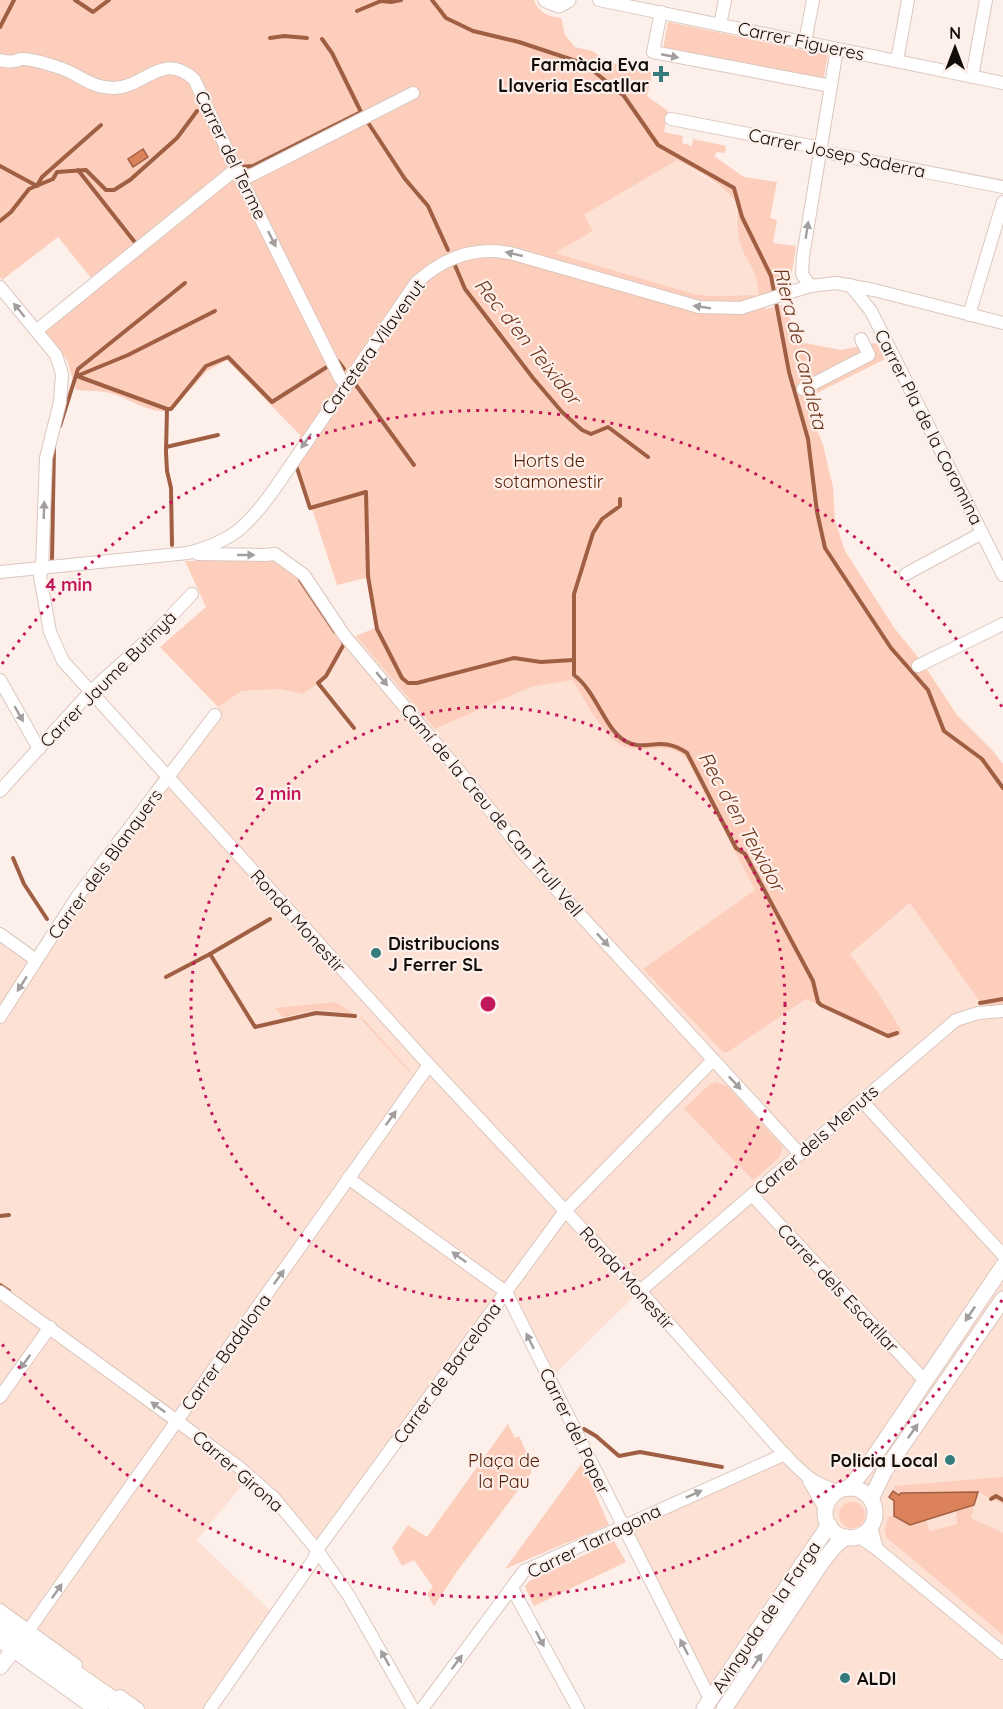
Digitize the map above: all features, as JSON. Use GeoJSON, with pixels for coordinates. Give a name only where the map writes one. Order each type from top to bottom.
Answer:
{"type":"FeatureCollection","features":[{"type":"Feature","properties":{"kind":"main road"},"geometry":{"type":"LineString","coordinates":[[0,1622],[11,1647],[99,1709]]}},
{"type":"Feature","properties":{"kind":"main road"},"geometry":{"type":"LineString","coordinates":[[11,1647],[125,1709]]}},
{"type":"Feature","properties":{"kind":"street"},"geometry":{"type":"LineString","coordinates":[[546,0],[559,4],[568,0]]}},
{"type":"Feature","properties":{"kind":"street","name":"Carrer Figueres"},"geometry":{"type":"LineString","coordinates":[[599,0],[1003,83]]}},
{"type":"Feature","properties":{"kind":"street"},"geometry":{"type":"LineString","coordinates":[[720,25],[725,0]]}},
{"type":"Feature","properties":{"kind":"street"},"geometry":{"type":"LineString","coordinates":[[805,42],[813,0]]}},
{"type":"Feature","properties":{"kind":"street"},"geometry":{"type":"LineString","coordinates":[[897,61],[908,0]]}},
{"type":"Feature","properties":{"kind":"street"},"geometry":{"type":"LineString","coordinates":[[972,77],[986,0]]}},
{"type":"Feature","properties":{"kind":"street"},"geometry":{"type":"LineString","coordinates":[[662,12],[653,52],[831,86]]}},
{"type":"Feature","properties":{"kind":"street"},"geometry":{"type":"LineString","coordinates":[[810,286],[802,274],[803,256],[837,49]]}},
{"type":"Feature","properties":{"kind":"street","name":"Carrer del Terme"},"geometry":{"type":"LineString","coordinates":[[0,60],[35,61],[65,70],[81,80],[100,87],[115,88],[127,85],[157,70],[173,67],[185,72],[194,80],[340,378],[345,384]]}},
{"type":"Feature","properties":{"kind":"street"},"geometry":{"type":"LineString","coordinates":[[36,331],[239,174],[413,93]]}},
{"type":"Feature","properties":{"kind":"street","name":"Carrer Josep Saderra"},"geometry":{"type":"LineString","coordinates":[[671,119],[1003,187]]}},
{"type":"Feature","properties":{"kind":"street"},"geometry":{"type":"LineString","coordinates":[[969,315],[1003,201]]}},
{"type":"Feature","properties":{"kind":"street","name":"Carretera Vilavenut"},"geometry":{"type":"LineString","coordinates":[[0,572],[188,553],[222,542],[250,521],[416,283],[432,269],[466,253],[491,250],[510,253],[699,307],[732,309],[759,303],[810,286],[836,284],[885,293],[1003,323]]}},
{"type":"Feature","properties":{"kind":"street","name":"Carrer Pla de la Coromina"},"geometry":{"type":"LineString","coordinates":[[850,285],[871,311],[1003,575]]}},
{"type":"Feature","properties":{"kind":"street","name":"Ronda Monestir"},"geometry":{"type":"LineString","coordinates":[[0,287],[56,355],[62,374],[60,402],[46,458],[40,576],[46,616],[63,661],[429,1065],[640,1291],[785,1455],[820,1486],[844,1490]]}},
{"type":"Feature","properties":{"kind":"street","name":"Carrer Pla de la Coromina"},"geometry":{"type":"LineString","coordinates":[[871,311],[873,303],[885,293]]}},
{"type":"Feature","properties":{"kind":"street"},"geometry":{"type":"LineString","coordinates":[[803,389],[869,355],[861,339]]}},
{"type":"Feature","properties":{"kind":"street"},"geometry":{"type":"LineString","coordinates":[[906,574],[982,533]]}},
{"type":"Feature","properties":{"kind":"street","name":"Camí de la Creu de Can Trull Vell"},"geometry":{"type":"LineString","coordinates":[[188,553],[275,554],[304,575],[344,635],[470,784],[525,855],[800,1154]]}},
{"type":"Feature","properties":{"kind":"street","name":"Carrer Jaume Butinyà"},"geometry":{"type":"LineString","coordinates":[[0,791],[90,692],[156,632],[192,594]]}},
{"type":"Feature","properties":{"kind":"street"},"geometry":{"type":"LineString","coordinates":[[918,666],[1003,624]]}},
{"type":"Feature","properties":{"kind":"street"},"geometry":{"type":"LineString","coordinates":[[0,680],[39,749]]}},
{"type":"Feature","properties":{"kind":"street","name":"Carrer dels Blanquers"},"geometry":{"type":"LineString","coordinates":[[0,1017],[95,873],[215,715]]}},
{"type":"Feature","properties":{"kind":"street"},"geometry":{"type":"LineString","coordinates":[[0,934],[36,960]]}},
{"type":"Feature","properties":{"kind":"street","name":"Carrer dels Menuts"},"geometry":{"type":"LineString","coordinates":[[640,1291],[956,1020],[978,1013],[1003,1011]]}},
{"type":"Feature","properties":{"kind":"street","name":"Carrer de Barcelona"},"geometry":{"type":"LineString","coordinates":[[210,1709],[314,1559],[317,1550],[565,1211],[713,1060]]}},
{"type":"Feature","properties":{"kind":"street","name":"Carrer Badalona"},"geometry":{"type":"LineString","coordinates":[[11,1647],[177,1420],[429,1065]]}},
{"type":"Feature","properties":{"kind":"street"},"geometry":{"type":"LineString","coordinates":[[862,1101],[1003,1255]]}},
{"type":"Feature","properties":{"kind":"street"},"geometry":{"type":"LineString","coordinates":[[348,1178],[506,1292]]}},
{"type":"Feature","properties":{"kind":"street","name":"Carrer dels Escatllar"},"geometry":{"type":"LineString","coordinates":[[752,1195],[925,1381]]}},
{"type":"Feature","properties":{"kind":"street"},"geometry":{"type":"LineString","coordinates":[[1003,1266],[871,1461],[844,1490],[832,1496],[827,1517],[834,1532],[858,1534],[1003,1653]]}},
{"type":"Feature","properties":{"kind":"street","name":"Carrer Girona"},"geometry":{"type":"LineString","coordinates":[[0,1292],[177,1420],[240,1468],[274,1498],[317,1550],[349,1596],[413,1709]]}},
{"type":"Feature","properties":{"kind":"street","name":"Carrer del Paper"},"geometry":{"type":"LineString","coordinates":[[506,1292],[707,1704]]}},
{"type":"Feature","properties":{"kind":"street"},"geometry":{"type":"LineString","coordinates":[[871,1498],[884,1472],[1003,1299]]}},
{"type":"Feature","properties":{"kind":"street"},"geometry":{"type":"LineString","coordinates":[[0,1396],[50,1327]]}},
{"type":"Feature","properties":{"kind":"street","name":"Carrer Tarragona"},"geometry":{"type":"LineString","coordinates":[[422,1709],[524,1571],[785,1455]]}},
{"type":"Feature","properties":{"kind":"street","name":"Ronda Monestir"},"geometry":{"type":"LineString","coordinates":[[805,1475],[827,1517]]}},
{"type":"Feature","properties":{"kind":"street"},"geometry":{"type":"LineString","coordinates":[[844,1490],[864,1492],[874,1504],[875,1516],[858,1534]]}},
{"type":"Feature","properties":{"kind":"street","name":"Avinguda de la Farga"},"geometry":{"type":"LineString","coordinates":[[707,1704],[827,1517]]}},
{"type":"Feature","properties":{"kind":"street","name":"Avinguda de la Farga"},"geometry":{"type":"LineString","coordinates":[[724,1709],[822,1562],[836,1545],[858,1534]]}},
{"type":"Feature","properties":{"kind":"street"},"geometry":{"type":"LineString","coordinates":[[512,1588],[578,1709]]}},
{"type":"Feature","properties":{"kind":"street"},"geometry":{"type":"LineString","coordinates":[[0,1610],[11,1647],[84,1709]]}},
{"type":"Feature","properties":{"kind":"street"},"geometry":{"type":"LineString","coordinates":[[11,1647],[138,1709]]}},
{"type":"Feature","properties":{"kind":"shaded area"},"geometry":{"type":"Polygon","coordinates":[[[143,149],[148,157],[133,167],[128,159],[143,149]]]}},
{"type":"Feature","properties":{"kind":"shaded area"},"geometry":{"type":"Polygon","coordinates":[[[677,160],[726,190],[736,205],[740,245],[758,279],[760,295],[694,294],[554,253],[592,232],[583,216],[677,160]]]}},
{"type":"Feature","properties":{"kind":"shaded area"},"geometry":{"type":"Polygon","coordinates":[[[356,636],[435,729],[531,687],[572,680],[601,727],[634,748],[665,747],[679,751],[686,758],[755,890],[723,1052],[728,1052],[806,999],[819,1006],[903,1033],[877,991],[850,954],[911,903],[985,1009],[1003,1006],[1003,1709],[711,1709],[622,1526],[783,1453],[640,1291],[549,1380],[506,1292],[317,1550],[249,1477],[197,1540],[275,1615],[210,1709],[127,1709],[0,1617],[0,934],[37,960],[161,772],[218,707],[242,691],[280,689],[303,694],[344,641],[356,636]]]}},
{"type":"Feature","properties":{"kind":"shaded area"},"geometry":{"type":"Polygon","coordinates":[[[893,1491],[899,1495],[901,1493],[978,1492],[974,1505],[910,1525],[894,1516],[894,1501],[889,1497],[893,1491]]]}},
{"type":"Feature","properties":{"kind":"green space","name":"Horts de sotamonestir"},"geometry":{"type":"Polygon","coordinates":[[[0,0],[534,0],[544,13],[561,18],[565,35],[575,47],[592,51],[608,62],[653,72],[647,96],[668,111],[664,132],[683,136],[682,143],[692,146],[693,139],[726,146],[725,153],[717,152],[714,156],[744,177],[777,182],[770,218],[777,220],[773,243],[796,246],[789,280],[780,288],[760,296],[765,309],[787,304],[794,341],[841,350],[874,343],[877,344],[885,359],[805,399],[823,445],[833,487],[835,520],[845,551],[895,629],[922,662],[957,715],[1003,764],[1003,1005],[985,1009],[910,903],[850,954],[877,991],[903,1033],[890,1039],[806,999],[728,1052],[723,1052],[643,969],[755,890],[686,758],[670,749],[636,749],[619,744],[605,732],[572,680],[531,687],[435,729],[356,636],[375,628],[366,578],[337,585],[297,463],[300,435],[227,360],[207,371],[171,411],[148,409],[109,393],[76,390],[67,360],[42,328],[96,284],[58,237],[2,280],[0,277],[0,0]],[[677,160],[584,215],[593,231],[555,253],[694,294],[759,295],[754,272],[739,238],[737,210],[732,198],[719,185],[677,160]]]}},
{"type":"Feature","properties":{"kind":"green space"},"geometry":{"type":"Polygon","coordinates":[[[668,22],[828,55],[823,81],[663,49],[668,22]]]}},
{"type":"Feature","properties":{"kind":"green space"},"geometry":{"type":"Polygon","coordinates":[[[185,561],[277,561],[296,575],[344,641],[325,678],[303,694],[280,689],[242,691],[218,707],[160,647],[206,607],[185,561]]]}},
{"type":"Feature","properties":{"kind":"green space"},"geometry":{"type":"Polygon","coordinates":[[[335,1002],[353,1013],[317,1010],[283,1017],[275,1008],[335,1002]]]}},
{"type":"Feature","properties":{"kind":"green space"},"geometry":{"type":"Polygon","coordinates":[[[361,1016],[410,1071],[409,1072],[360,1018],[361,1016]]]}},
{"type":"Feature","properties":{"kind":"green space"},"geometry":{"type":"Polygon","coordinates":[[[716,1082],[727,1086],[783,1147],[779,1158],[753,1180],[684,1109],[710,1084],[716,1082]]]}},
{"type":"Feature","properties":{"kind":"green space","name":"Plaça de la Pau"},"geometry":{"type":"Polygon","coordinates":[[[508,1424],[515,1438],[519,1436],[531,1462],[531,1473],[458,1570],[434,1606],[427,1594],[433,1587],[414,1560],[402,1566],[392,1548],[408,1525],[427,1537],[508,1424]]]}},
{"type":"Feature","properties":{"kind":"green space"},"geometry":{"type":"Polygon","coordinates":[[[582,1463],[609,1525],[505,1569],[582,1463]]]}},
{"type":"Feature","properties":{"kind":"green space"},"geometry":{"type":"Polygon","coordinates":[[[1003,1477],[1003,1504],[978,1492],[899,1495],[893,1491],[895,1486],[1003,1477]]]}},
{"type":"Feature","properties":{"kind":"green space"},"geometry":{"type":"Polygon","coordinates":[[[852,1502],[861,1506],[865,1515],[861,1524],[852,1528],[843,1524],[839,1515],[843,1506],[852,1502]]]}},
{"type":"Feature","properties":{"kind":"green space"},"geometry":{"type":"Polygon","coordinates":[[[974,1505],[971,1518],[1003,1533],[1003,1635],[886,1537],[888,1517],[894,1516],[910,1525],[926,1520],[930,1531],[957,1524],[956,1510],[974,1505]]]}},
{"type":"Feature","properties":{"kind":"green space"},"geometry":{"type":"Polygon","coordinates":[[[614,1541],[626,1562],[534,1606],[525,1587],[529,1581],[614,1541]]]}},
{"type":"Feature","properties":{"kind":"waterway"},"geometry":{"type":"LineString","coordinates":[[0,27],[14,0]]}},
{"type":"Feature","properties":{"kind":"waterway"},"geometry":{"type":"LineString","coordinates":[[75,0],[93,12],[109,0]]}},
{"type":"Feature","properties":{"kind":"waterway"},"geometry":{"type":"LineString","coordinates":[[357,11],[381,1],[401,0]]}},
{"type":"Feature","properties":{"kind":"waterway","name":"Riera de Canaleta"},"geometry":{"type":"LineString","coordinates":[[432,0],[446,18],[473,31],[519,42],[585,64],[624,96],[658,145],[734,188],[742,217],[771,276],[789,372],[808,439],[817,512],[825,548],[891,648],[928,690],[944,731],[982,759],[1003,788]]}},
{"type":"Feature","properties":{"kind":"waterway","name":"Rec d'en Teixidor"},"geometry":{"type":"LineString","coordinates":[[270,38],[284,36],[307,38]]}},
{"type":"Feature","properties":{"kind":"waterway","name":"Rec d'en Teixidor"},"geometry":{"type":"LineString","coordinates":[[322,39],[332,53],[361,112]]}},
{"type":"Feature","properties":{"kind":"waterway","name":"Rec d'en Teixidor"},"geometry":{"type":"LineString","coordinates":[[0,221],[11,212],[29,189],[53,179],[57,172],[86,170],[106,190],[114,190],[130,180],[177,138],[197,111]]}},
{"type":"Feature","properties":{"kind":"waterway"},"geometry":{"type":"LineString","coordinates":[[239,167],[253,166],[361,112]]}},
{"type":"Feature","properties":{"kind":"waterway","name":"Rec d'en Teixidor"},"geometry":{"type":"LineString","coordinates":[[365,118],[405,179],[428,206],[448,250]]}},
{"type":"Feature","properties":{"kind":"waterway"},"geometry":{"type":"LineString","coordinates":[[0,166],[37,186],[42,177],[101,125]]}},
{"type":"Feature","properties":{"kind":"waterway"},"geometry":{"type":"LineString","coordinates":[[78,170],[137,245]]}},
{"type":"Feature","properties":{"kind":"waterway","name":"Rec d'en Teixidor"},"geometry":{"type":"LineString","coordinates":[[454,263],[465,289],[562,412],[582,430],[591,434],[608,427],[648,457]]}},
{"type":"Feature","properties":{"kind":"waterway"},"geometry":{"type":"LineString","coordinates":[[60,426],[78,369],[185,283]]}},
{"type":"Feature","properties":{"kind":"waterway"},"geometry":{"type":"LineString","coordinates":[[77,376],[128,355],[215,311]]}},
{"type":"Feature","properties":{"kind":"waterway"},"geometry":{"type":"LineString","coordinates":[[77,376],[171,409],[206,366],[228,357],[272,402],[330,365]]}},
{"type":"Feature","properties":{"kind":"waterway"},"geometry":{"type":"LineString","coordinates":[[338,361],[344,369]]}},
{"type":"Feature","properties":{"kind":"waterway"},"geometry":{"type":"LineString","coordinates":[[353,381],[414,465]]}},
{"type":"Feature","properties":{"kind":"waterway"},"geometry":{"type":"LineString","coordinates":[[167,409],[166,452],[171,488],[172,545]]}},
{"type":"Feature","properties":{"kind":"waterway"},"geometry":{"type":"LineString","coordinates":[[166,447],[218,435]]}},
{"type":"Feature","properties":{"kind":"waterway"},"geometry":{"type":"LineString","coordinates":[[52,560],[54,447]]}},
{"type":"Feature","properties":{"kind":"waterway"},"geometry":{"type":"LineString","coordinates":[[296,465],[310,508],[366,492],[368,576],[377,629],[402,678],[408,683],[417,683],[514,658],[541,662],[573,660]]}},
{"type":"Feature","properties":{"kind":"waterway","name":"Rec d'en Teixidor"},"geometry":{"type":"LineString","coordinates":[[620,499],[620,506],[602,519],[593,533],[574,594],[574,675],[588,690],[611,727],[625,741],[640,745],[669,745],[687,753],[736,848],[745,854],[813,981],[818,1002],[888,1036],[897,1033]]}},
{"type":"Feature","properties":{"kind":"waterway"},"geometry":{"type":"LineString","coordinates":[[300,580],[335,632]]}},
{"type":"Feature","properties":{"kind":"waterway"},"geometry":{"type":"LineString","coordinates":[[342,640],[344,644],[326,676],[318,683],[354,728]]}},
{"type":"Feature","properties":{"kind":"waterway"},"geometry":{"type":"LineString","coordinates":[[13,858],[24,884],[47,919]]}},
{"type":"Feature","properties":{"kind":"waterway"},"geometry":{"type":"LineString","coordinates":[[210,954],[270,919]]}},
{"type":"Feature","properties":{"kind":"waterway"},"geometry":{"type":"LineString","coordinates":[[166,977],[210,954],[255,1027],[316,1013],[355,1016]]}},
{"type":"Feature","properties":{"kind":"waterway","name":"Rec d'en Teixidor"},"geometry":{"type":"LineString","coordinates":[[980,1003],[1003,999]]}},
{"type":"Feature","properties":{"kind":"waterway"},"geometry":{"type":"LineString","coordinates":[[0,1216],[9,1215]]}},
{"type":"Feature","properties":{"kind":"waterway"},"geometry":{"type":"LineString","coordinates":[[0,1285],[9,1291]]}},
{"type":"Feature","properties":{"kind":"waterway"},"geometry":{"type":"LineString","coordinates":[[584,1429],[619,1456],[640,1452],[722,1467]]}},
{"type":"Feature","properties":{"kind":"waterway"},"geometry":{"type":"LineString","coordinates":[[991,1499],[996,1496],[1003,1500]]}},
{"type":"Feature","properties":{"kind":"place","name":"Farmàcia Eva Llaveria Escatllar"},"geometry":{"type":"Point","coordinates":[661,74]}},
{"type":"Feature","properties":{"kind":"place","name":"Distribucions J Ferrer SL"},"geometry":{"type":"Point","coordinates":[376,953]}},
{"type":"Feature","properties":{"kind":"place","name":"Policia Local"},"geometry":{"type":"Point","coordinates":[950,1460]}},
{"type":"Feature","properties":{"kind":"place","name":"ALDI"},"geometry":{"type":"Point","coordinates":[845,1678]}}]}
